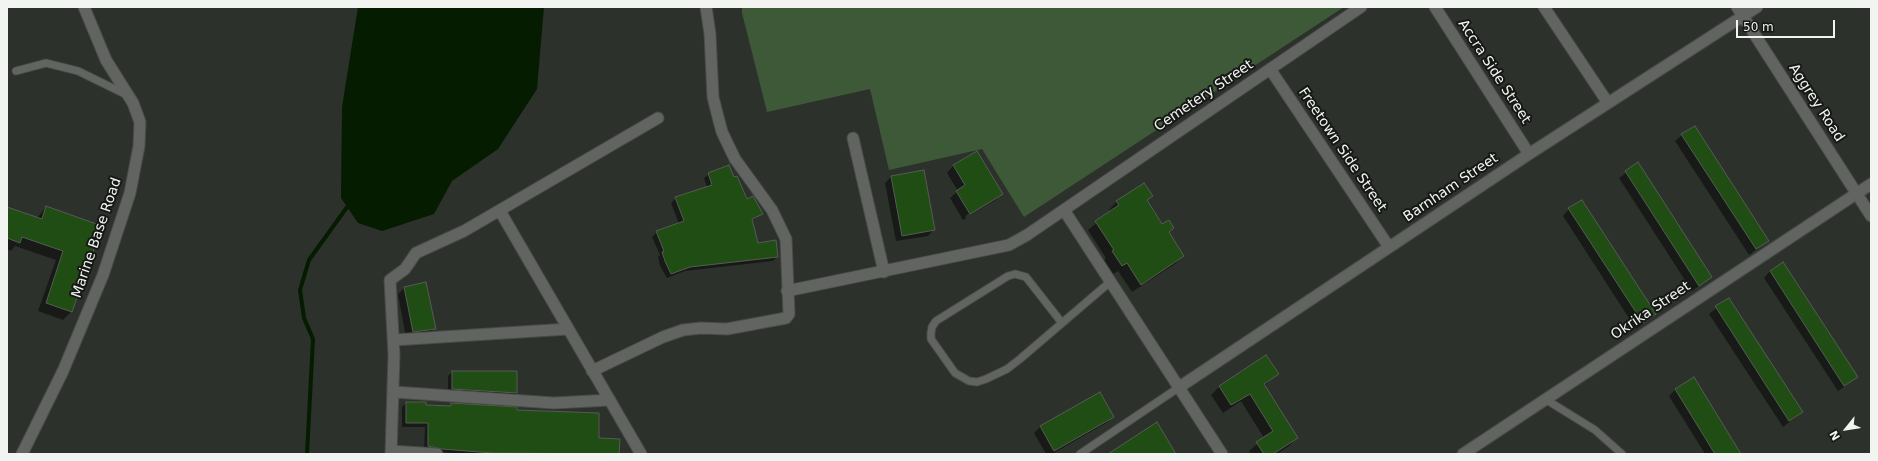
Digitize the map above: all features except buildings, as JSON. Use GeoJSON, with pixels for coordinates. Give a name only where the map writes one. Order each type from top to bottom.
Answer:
{"type":"FeatureCollection","features":[{"type":"Feature","properties":{"kind":"street","name":"Marine Base Road"},"geometry":{"type":"LineString","coordinates":[[22,454],[63,371],[103,275],[130,194],[139,146],[140,122],[133,103],[106,60],[84,7]]}},
{"type":"Feature","properties":{"kind":"street"},"geometry":{"type":"LineString","coordinates":[[592,371],[663,337],[683,330],[701,328],[727,329],[786,318],[789,314],[786,239],[772,210],[736,159],[722,132],[713,97],[710,34],[706,7]]}},
{"type":"Feature","properties":{"kind":"street","name":"Cemetery Street"},"geometry":{"type":"LineString","coordinates":[[787,291],[1009,245],[1027,235],[1064,210],[1361,7]]}},
{"type":"Feature","properties":{"kind":"street","name":"Accra Side Street"},"geometry":{"type":"LineString","coordinates":[[1435,7],[1529,154]]}},
{"type":"Feature","properties":{"kind":"street"},"geometry":{"type":"LineString","coordinates":[[1544,7],[1608,103]]}},
{"type":"Feature","properties":{"kind":"street","name":"Barnham Street"},"geometry":{"type":"LineString","coordinates":[[1178,388],[1608,103],[1740,12],[1757,7]]}},
{"type":"Feature","properties":{"kind":"street","name":"Aggrey Road"},"geometry":{"type":"LineString","coordinates":[[1740,12],[1871,216]]}},
{"type":"Feature","properties":{"kind":"street","name":"Freetown Side Street"},"geometry":{"type":"LineString","coordinates":[[1270,69],[1389,247]]}},
{"type":"Feature","properties":{"kind":"street"},"geometry":{"type":"LineString","coordinates":[[438,454],[391,452],[394,392],[394,340],[390,280],[405,269],[416,253],[464,232],[658,118]]}},
{"type":"Feature","properties":{"kind":"street"},"geometry":{"type":"LineString","coordinates":[[853,138],[884,272]]}},
{"type":"Feature","properties":{"kind":"street","name":"Okrika Street"},"geometry":{"type":"LineString","coordinates":[[1462,454],[1871,184]]}},
{"type":"Feature","properties":{"kind":"street"},"geometry":{"type":"LineString","coordinates":[[500,210],[641,454]]}},
{"type":"Feature","properties":{"kind":"street"},"geometry":{"type":"LineString","coordinates":[[1064,210],[1222,454]]}},
{"type":"Feature","properties":{"kind":"street"},"geometry":{"type":"LineString","coordinates":[[394,340],[568,329]]}},
{"type":"Feature","properties":{"kind":"street"},"geometry":{"type":"LineString","coordinates":[[394,392],[554,403],[610,400]]}},
{"type":"Feature","properties":{"kind":"lane"},"geometry":{"type":"LineString","coordinates":[[16,71],[46,62],[78,71],[127,95]]}},
{"type":"Feature","properties":{"kind":"lane"},"geometry":{"type":"LineString","coordinates":[[1062,323],[1026,277],[1015,274],[1008,276],[936,321],[932,327],[931,333],[932,339],[955,373],[969,381],[977,382],[1007,369],[1062,323],[1110,282]]}},
{"type":"Feature","properties":{"kind":"lane"},"geometry":{"type":"LineString","coordinates":[[1080,454],[1178,388]]}},
{"type":"Feature","properties":{"kind":"lane"},"geometry":{"type":"LineString","coordinates":[[1545,399],[1595,430],[1622,454]]}},
{"type":"Feature","properties":{"kind":"shaded area"},"geometry":{"type":"Polygon","coordinates":[[[358,7],[544,7],[537,89],[498,149],[452,181],[434,214],[382,231],[358,223],[341,198],[342,107],[358,7]]]}},
{"type":"Feature","properties":{"kind":"shaded area"},"geometry":{"type":"Polygon","coordinates":[[[742,7],[1344,7],[1024,217],[982,149],[889,170],[870,89],[767,112],[742,13],[742,7]]]}},
{"type":"Feature","properties":{"kind":"waterway"},"geometry":{"type":"LineString","coordinates":[[307,454],[313,339],[304,318],[300,290],[309,260],[350,203]]}}]}
